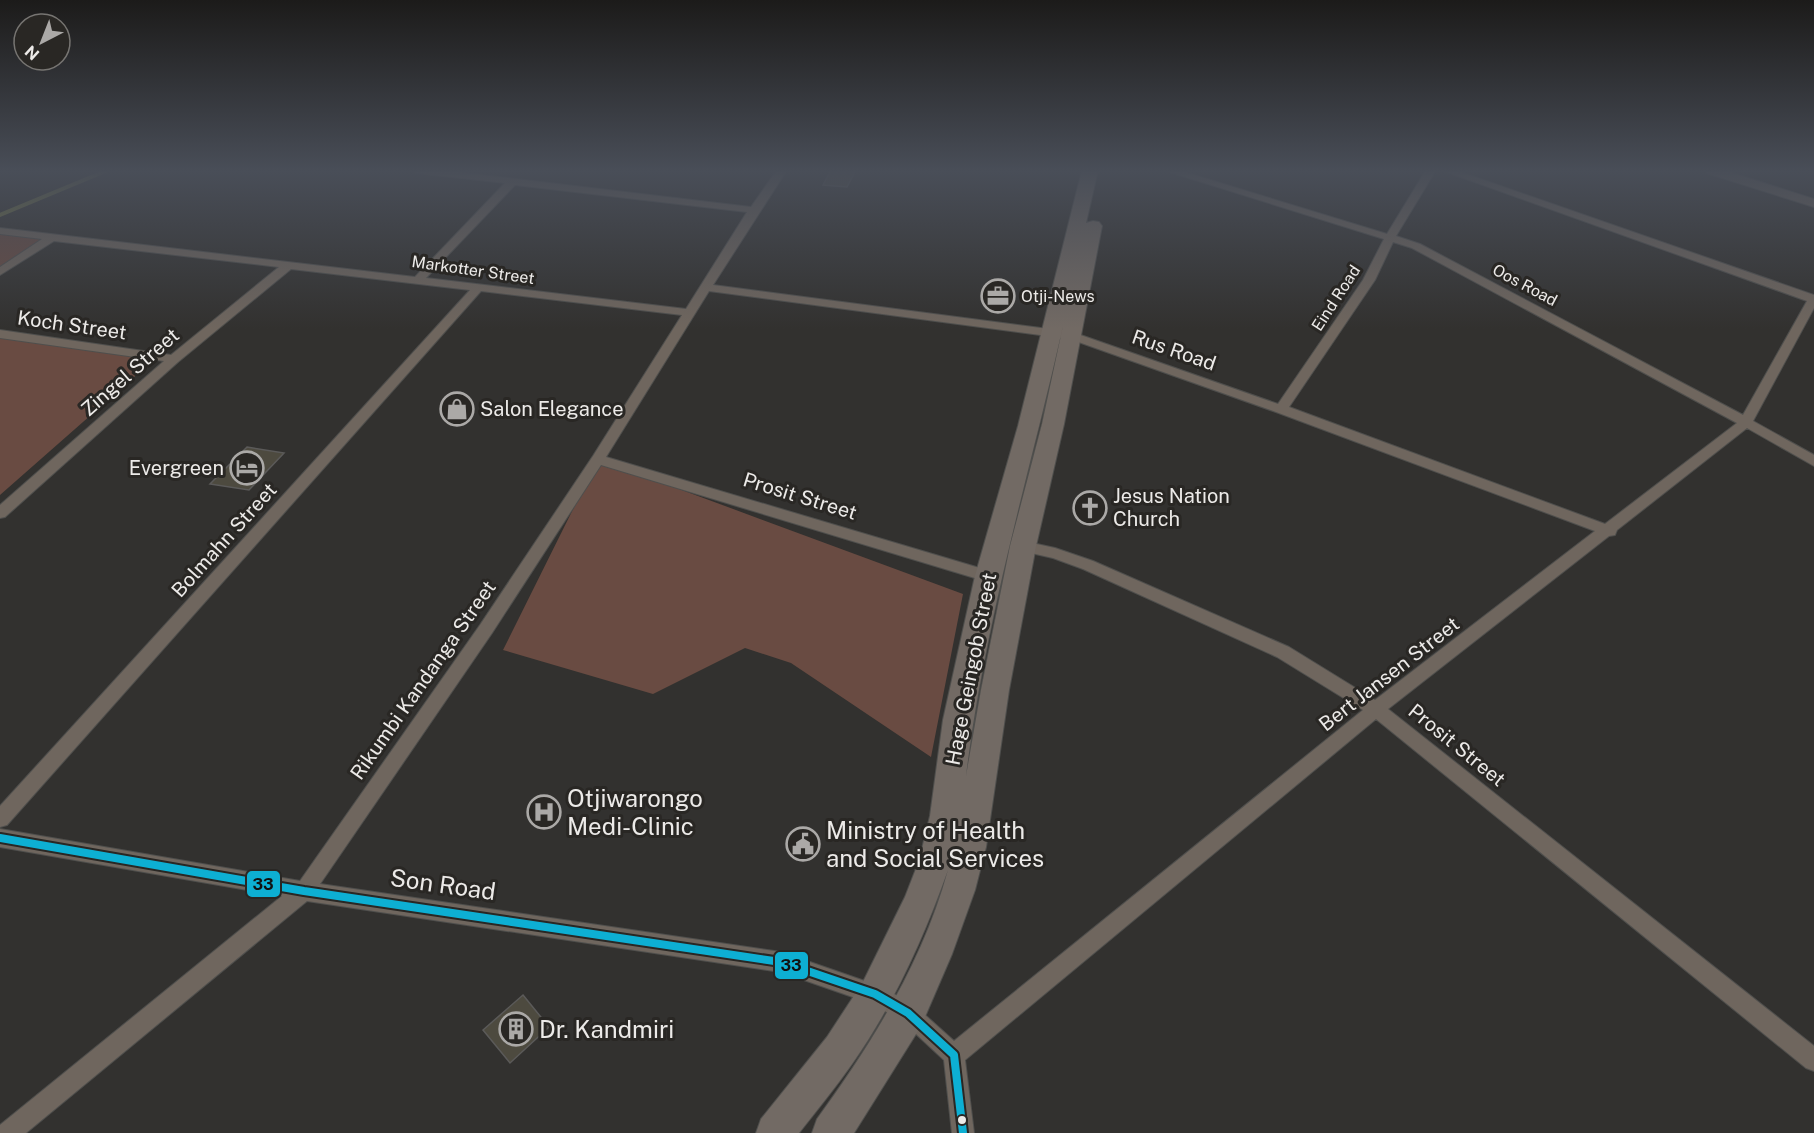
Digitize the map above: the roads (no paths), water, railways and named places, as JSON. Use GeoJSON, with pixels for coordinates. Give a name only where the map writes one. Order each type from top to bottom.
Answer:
{"type":"FeatureCollection","features":[{"type":"Feature","properties":{"kind":"highway","name":"Hage Geingob Street"},"geometry":{"type":"LineString","coordinates":[[831,1133],[854,1102],[908,1013],[939,943],[959,890],[970,847],[994,690],[1023,546],[1053,424],[1061,335],[1081,223]]}},
{"type":"Feature","properties":{"kind":"highway","name":"Hage Geingob Street"},"geometry":{"type":"LineString","coordinates":[[788,1128],[875,994],[919,904],[935,861],[946,816],[958,720],[988,576],[1029,426],[1061,335],[1090,223]]}},
{"type":"Feature","properties":{"kind":"street"},"geometry":{"type":"LineString","coordinates":[[419,279],[473,223]]}},
{"type":"Feature","properties":{"kind":"street","name":"Rikumbi Kandanga Street"},"geometry":{"type":"LineString","coordinates":[[8,1133],[304,891],[486,629],[598,459],[746,223]]}},
{"type":"Feature","properties":{"kind":"street","name":"Oos Road"},"geometry":{"type":"LineString","coordinates":[[1343,223],[1390,237],[1439,257],[1814,461]]}},
{"type":"Feature","properties":{"kind":"street","name":"Eind Road"},"geometry":{"type":"LineString","coordinates":[[1281,409],[1369,280],[1399,223]]}},
{"type":"Feature","properties":{"kind":"street"},"geometry":{"type":"LineString","coordinates":[[1597,223],[1814,299]]}},
{"type":"Feature","properties":{"kind":"street","name":"Markotter Street"},"geometry":{"type":"LineString","coordinates":[[0,231],[691,313]]}},
{"type":"Feature","properties":{"kind":"street"},"geometry":{"type":"LineString","coordinates":[[0,272],[52,237]]}},
{"type":"Feature","properties":{"kind":"street","name":"Zingel Street"},"geometry":{"type":"LineString","coordinates":[[0,513],[174,359],[289,265]]}},
{"type":"Feature","properties":{"kind":"street","name":"Rus Road"},"geometry":{"type":"LineString","coordinates":[[706,287],[1061,335],[1281,409],[1610,531]]}},
{"type":"Feature","properties":{"kind":"street","name":"Bolmahn Street"},"geometry":{"type":"LineString","coordinates":[[0,819],[478,288]]}},
{"type":"Feature","properties":{"kind":"street","name":"Bert Jansen Street"},"geometry":{"type":"LineString","coordinates":[[954,1055],[1376,709],[1610,531],[1746,422],[1780,356],[1814,299]]}},
{"type":"Feature","properties":{"kind":"street","name":"Koch Street"},"geometry":{"type":"LineString","coordinates":[[0,334],[174,359]]}},
{"type":"Feature","properties":{"kind":"street","name":"Prosit Street"},"geometry":{"type":"LineString","coordinates":[[598,459],[988,576]]}},
{"type":"Feature","properties":{"kind":"street","name":"Prosit Street"},"geometry":{"type":"LineString","coordinates":[[1023,546],[1055,553],[1088,565],[1283,652],[1376,709],[1814,1060]]}},
{"type":"Feature","properties":{"kind":"street","name":"Son Road"},"geometry":{"type":"LineString","coordinates":[[0,838],[304,891],[781,962],[875,994],[908,1013]]}},
{"type":"Feature","properties":{"kind":"street"},"geometry":{"type":"LineString","coordinates":[[908,1013],[954,1055],[963,1133]]}},
{"type":"Feature","properties":{"kind":"place","name":"Otji-News"},"geometry":{"type":"Point","coordinates":[998,296]}},
{"type":"Feature","properties":{"kind":"place","name":"Salon Elegance"},"geometry":{"type":"Point","coordinates":[457,409]}},
{"type":"Feature","properties":{"kind":"place","name":"Evergreen"},"geometry":{"type":"Point","coordinates":[247,468]}},
{"type":"Feature","properties":{"kind":"place","name":"Jesus Nation Church"},"geometry":{"type":"Point","coordinates":[1090,508]}},
{"type":"Feature","properties":{"kind":"place","name":"Otjiwarongo Medi-Clinic"},"geometry":{"type":"Point","coordinates":[544,812]}},
{"type":"Feature","properties":{"kind":"place","name":"Ministry of Health and Social Services"},"geometry":{"type":"Point","coordinates":[803,844]}},
{"type":"Feature","properties":{"kind":"place","name":"Dr. Kandmiri"},"geometry":{"type":"Point","coordinates":[516,1029]}}]}
